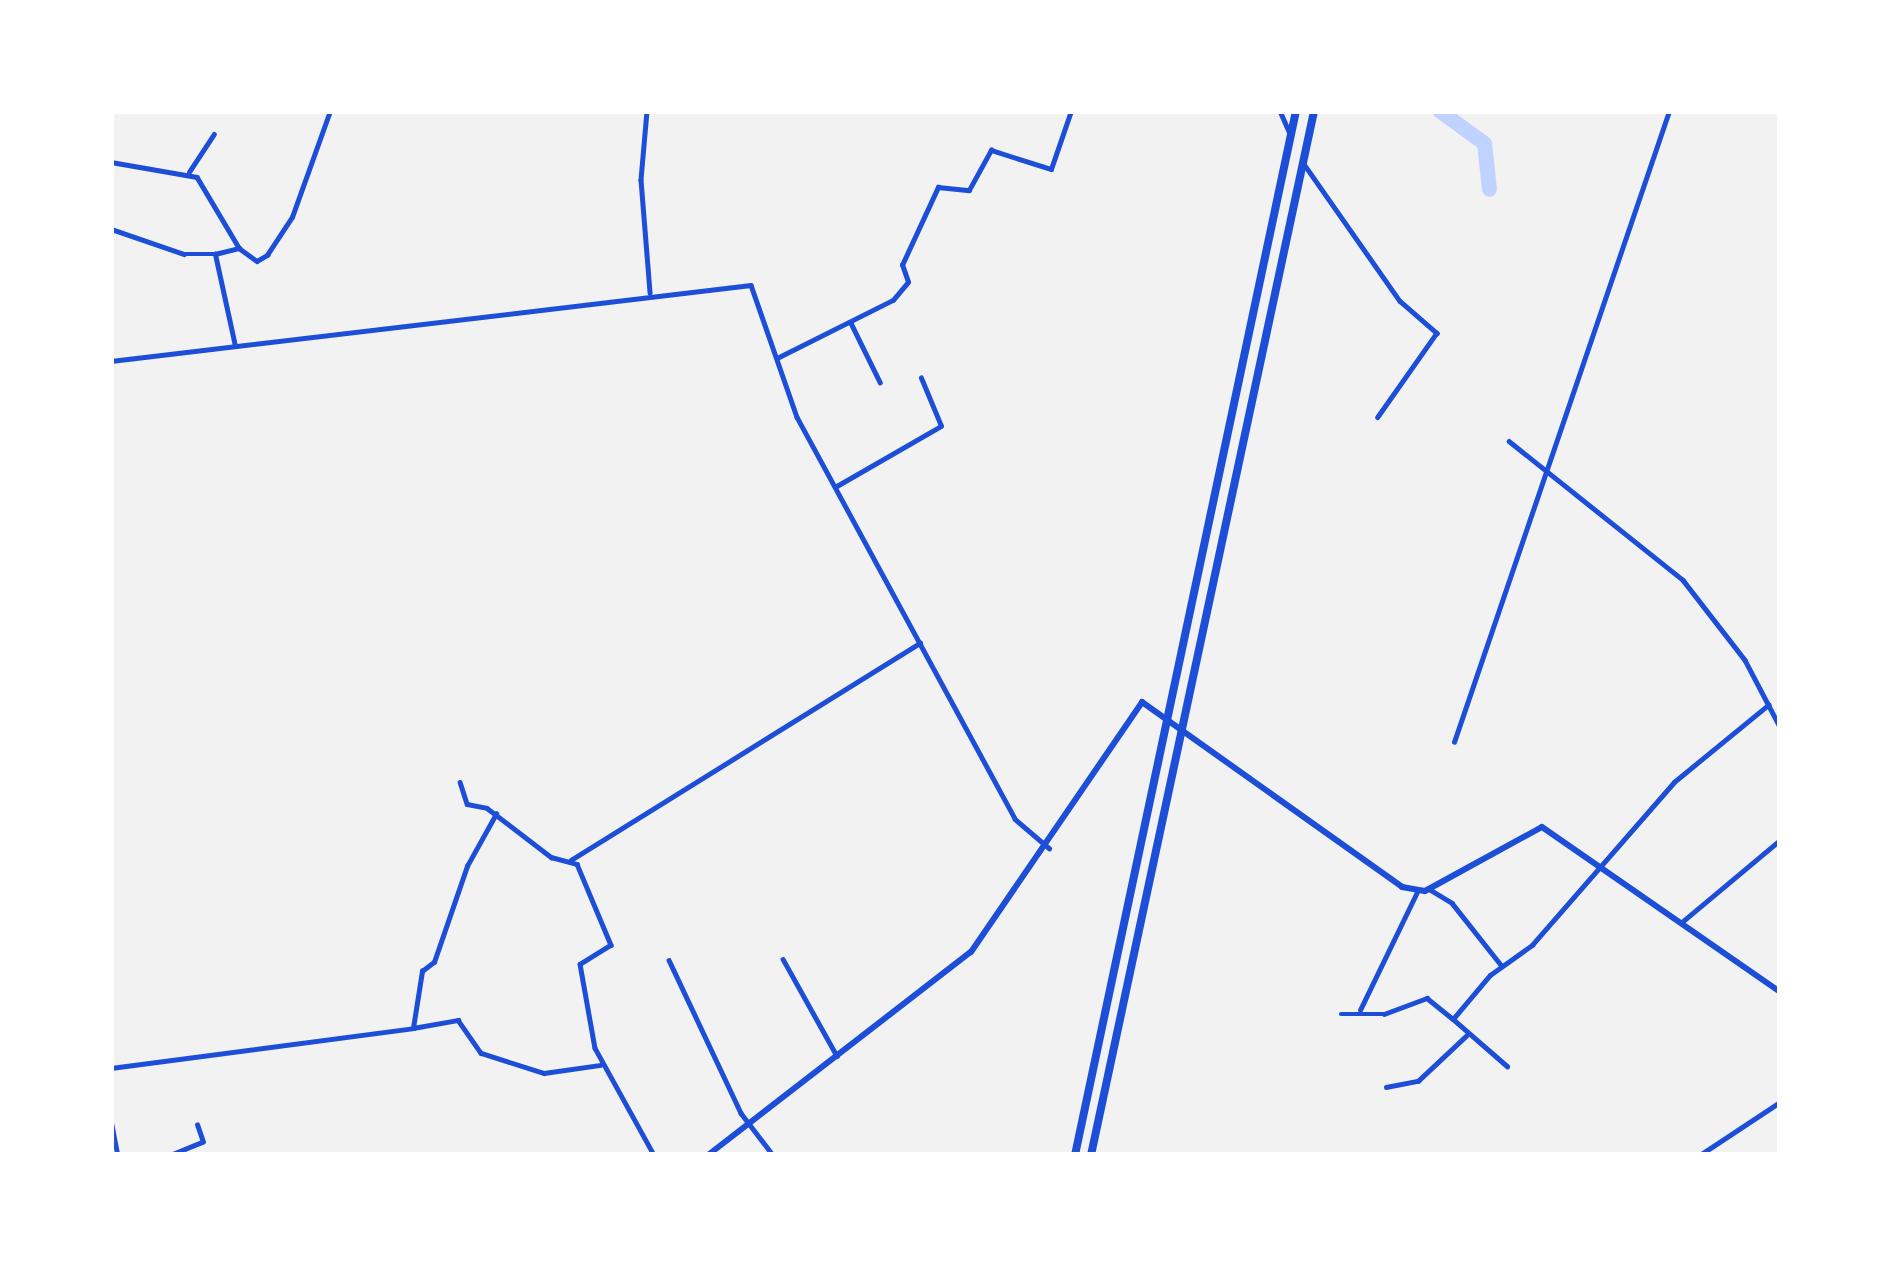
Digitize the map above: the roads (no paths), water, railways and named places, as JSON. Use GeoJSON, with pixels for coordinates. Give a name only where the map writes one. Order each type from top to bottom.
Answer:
{"type":"FeatureCollection","features":[{"type":"Feature","properties":{"kind":"main road"},"geometry":{"type":"LineString","coordinates":[[1075,1155],[1296,111]]}},
{"type":"Feature","properties":{"kind":"main road"},"geometry":{"type":"LineString","coordinates":[[1091,1155],[1314,111]]}},
{"type":"Feature","properties":{"kind":"street"},"geometry":{"type":"LineString","coordinates":[[111,162],[189,172],[238,248],[257,261],[267,255],[292,217],[330,111]]}},
{"type":"Feature","properties":{"kind":"street"},"geometry":{"type":"LineString","coordinates":[[647,111],[640,179],[650,293]]}},
{"type":"Feature","properties":{"kind":"street"},"geometry":{"type":"LineString","coordinates":[[779,357],[893,300],[908,282],[902,265],[938,187],[969,190],[997,148],[1048,172],[1071,111]]}},
{"type":"Feature","properties":{"kind":"street"},"geometry":{"type":"LineString","coordinates":[[1280,111],[1291,134]]}},
{"type":"Feature","properties":{"kind":"street"},"geometry":{"type":"LineString","coordinates":[[1454,742],[1669,111]]}},
{"type":"Feature","properties":{"kind":"street"},"geometry":{"type":"LineString","coordinates":[[189,172],[214,134]]}},
{"type":"Feature","properties":{"kind":"street"},"geometry":{"type":"LineString","coordinates":[[1304,164],[1400,301],[1437,333],[1378,417]]}},
{"type":"Feature","properties":{"kind":"street"},"geometry":{"type":"LineString","coordinates":[[111,229],[184,254],[238,248]]}},
{"type":"Feature","properties":{"kind":"street"},"geometry":{"type":"LineString","coordinates":[[215,254],[235,346]]}},
{"type":"Feature","properties":{"kind":"street"},"geometry":{"type":"LineString","coordinates":[[111,362],[650,293],[751,285],[779,357],[789,401],[1015,820],[1048,848]]}},
{"type":"Feature","properties":{"kind":"street"},"geometry":{"type":"LineString","coordinates":[[851,322],[880,382]]}},
{"type":"Feature","properties":{"kind":"street"},"geometry":{"type":"LineString","coordinates":[[835,487],[941,426],[921,378]]}},
{"type":"Feature","properties":{"kind":"street"},"geometry":{"type":"LineString","coordinates":[[1509,441],[1683,580],[1744,660],[1780,727]]}},
{"type":"Feature","properties":{"kind":"street"},"geometry":{"type":"LineString","coordinates":[[460,782],[467,804],[496,814],[551,857],[571,860],[920,643]]}},
{"type":"Feature","properties":{"kind":"street"},"geometry":{"type":"LineString","coordinates":[[708,1155],[971,952],[1048,848],[1142,702],[1417,892],[1532,827],[1548,829],[1780,992]]}},
{"type":"Feature","properties":{"kind":"street"},"geometry":{"type":"LineString","coordinates":[[1453,1019],[1502,966],[1532,945],[1600,864],[1725,734],[1768,705]]}},
{"type":"Feature","properties":{"kind":"street"},"geometry":{"type":"LineString","coordinates":[[413,1028],[422,970],[434,962],[466,866],[496,814]]}},
{"type":"Feature","properties":{"kind":"street"},"geometry":{"type":"LineString","coordinates":[[1682,922],[1780,839]]}},
{"type":"Feature","properties":{"kind":"street"},"geometry":{"type":"LineString","coordinates":[[571,860],[611,945],[580,964],[602,1064],[654,1155]]}},
{"type":"Feature","properties":{"kind":"street"},"geometry":{"type":"LineString","coordinates":[[1429,889],[1452,903],[1502,966]]}},
{"type":"Feature","properties":{"kind":"street"},"geometry":{"type":"LineString","coordinates":[[1359,1012],[1417,892]]}},
{"type":"Feature","properties":{"kind":"street"},"geometry":{"type":"LineString","coordinates":[[783,958],[837,1056]]}},
{"type":"Feature","properties":{"kind":"street"},"geometry":{"type":"LineString","coordinates":[[669,960],[748,1124],[773,1155]]}},
{"type":"Feature","properties":{"kind":"street"},"geometry":{"type":"LineString","coordinates":[[1341,1014],[1384,1014],[1426,998],[1507,1066]]}},
{"type":"Feature","properties":{"kind":"street"},"geometry":{"type":"LineString","coordinates":[[111,1068],[458,1021],[481,1053],[544,1073],[602,1064]]}},
{"type":"Feature","properties":{"kind":"street"},"geometry":{"type":"LineString","coordinates":[[1386,1087],[1418,1081],[1466,1036]]}},
{"type":"Feature","properties":{"kind":"street"},"geometry":{"type":"LineString","coordinates":[[1700,1155],[1780,1102]]}},
{"type":"Feature","properties":{"kind":"street"},"geometry":{"type":"LineString","coordinates":[[111,1120],[118,1155]]}},
{"type":"Feature","properties":{"kind":"street"},"geometry":{"type":"LineString","coordinates":[[170,1155],[203,1142],[197,1125]]}},
{"type":"Feature","properties":{"kind":"waterway"},"geometry":{"type":"LineString","coordinates":[[1440,111],[1484,143],[1489,189]]}}]}
